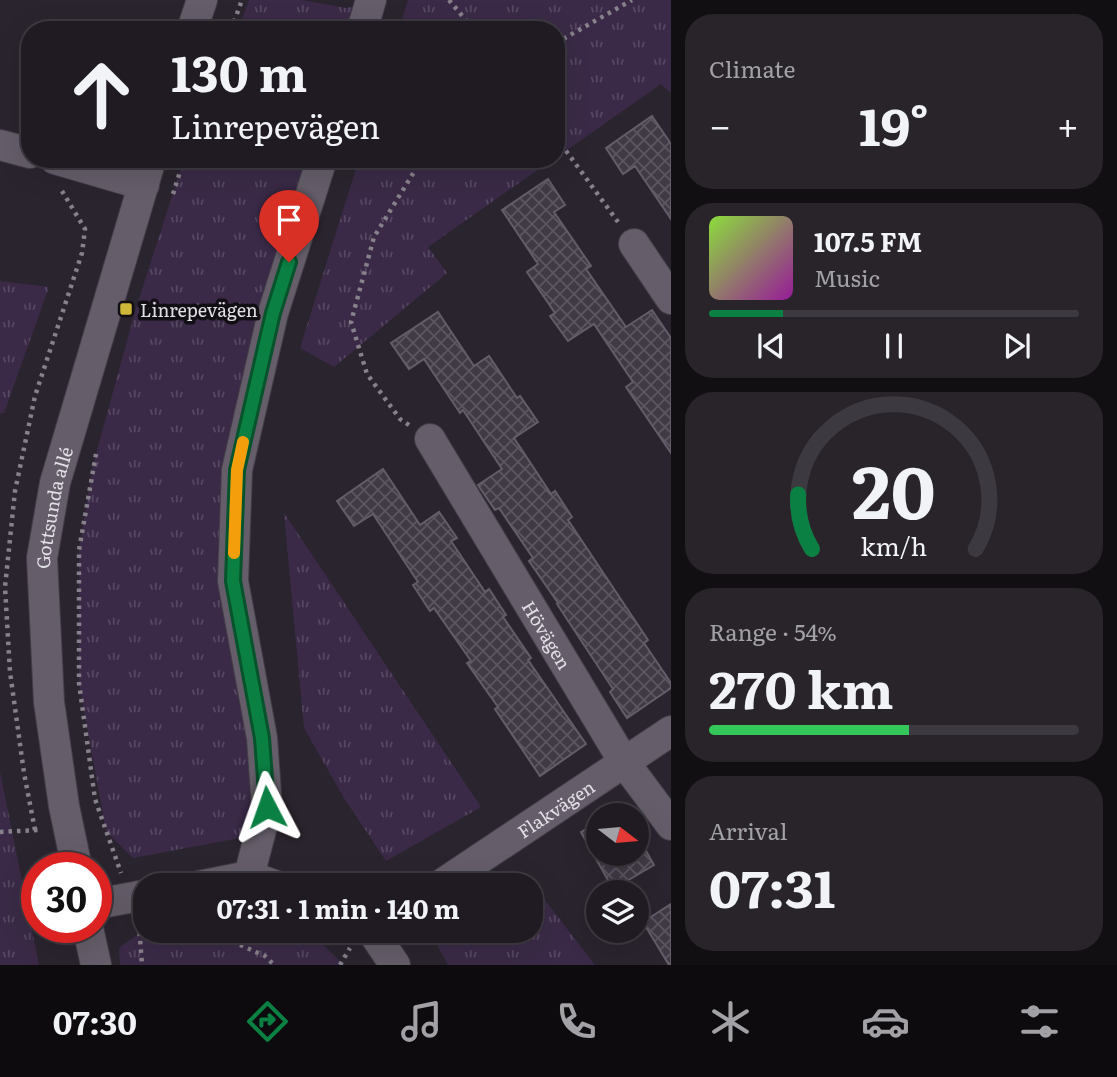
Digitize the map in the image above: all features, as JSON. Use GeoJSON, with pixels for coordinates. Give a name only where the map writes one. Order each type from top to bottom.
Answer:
{"type":"FeatureCollection","features":[{"type":"Feature","properties":{"kind":"street"},"geometry":{"type":"LineString","coordinates":[[365,21],[371,0]]}},
{"type":"Feature","properties":{"kind":"street"},"geometry":{"type":"LineString","coordinates":[[0,145],[21,151]]}},
{"type":"Feature","properties":{"kind":"street"},"geometry":{"type":"LineString","coordinates":[[119,168],[148,172]]}},
{"type":"Feature","properties":{"kind":"street"},"geometry":{"type":"LineString","coordinates":[[249,873],[267,807],[262,738],[233,581],[237,470],[273,313],[319,168]]}},
{"type":"Feature","properties":{"kind":"street","name":"Gottsunda allé"},"geometry":{"type":"LineString","coordinates":[[74,852],[64,806],[49,702],[42,558],[55,483],[148,172]]}},
{"type":"Feature","properties":{"kind":"street"},"geometry":{"type":"LineString","coordinates":[[634,244],[671,299]]}},
{"type":"Feature","properties":{"kind":"street","name":"Hövägen"},"geometry":{"type":"LineString","coordinates":[[430,439],[624,762],[671,825]]}},
{"type":"Feature","properties":{"kind":"street","name":"Flakvägen"},"geometry":{"type":"LineString","coordinates":[[458,873],[671,731]]}},
{"type":"Feature","properties":{"kind":"street"},"geometry":{"type":"LineString","coordinates":[[112,901],[133,898]]}},
{"type":"Feature","properties":{"kind":"street"},"geometry":{"type":"LineString","coordinates":[[91,943],[96,965]]}},
{"type":"Feature","properties":{"kind":"street"},"geometry":{"type":"LineString","coordinates":[[381,943],[395,965]]}},
{"type":"Feature","properties":{"kind":"path"},"geometry":{"type":"LineString","coordinates":[[234,21],[242,0]]}},
{"type":"Feature","properties":{"kind":"path"},"geometry":{"type":"LineString","coordinates":[[449,0],[466,21]]}},
{"type":"Feature","properties":{"kind":"path"},"geometry":{"type":"LineString","coordinates":[[565,38],[632,0]]}},
{"type":"Feature","properties":{"kind":"path"},"geometry":{"type":"LineString","coordinates":[[565,149],[634,244]]}},
{"type":"Feature","properties":{"kind":"path"},"geometry":{"type":"LineString","coordinates":[[172,197],[181,168]]}},
{"type":"Feature","properties":{"kind":"path"},"geometry":{"type":"LineString","coordinates":[[416,168],[374,237],[351,322],[367,374],[400,419],[430,439]]}},
{"type":"Feature","properties":{"kind":"path"},"geometry":{"type":"LineString","coordinates":[[75,275],[82,277]]}},
{"type":"Feature","properties":{"kind":"path"},"geometry":{"type":"LineString","coordinates":[[49,354],[57,357]]}},
{"type":"Feature","properties":{"kind":"path"},"geometry":{"type":"LineString","coordinates":[[96,453],[79,550],[79,683],[95,799],[133,886]]}},
{"type":"Feature","properties":{"kind":"path"},"geometry":{"type":"LineString","coordinates":[[0,832],[35,830],[71,833]]}},
{"type":"Feature","properties":{"kind":"path"},"geometry":{"type":"LineString","coordinates":[[140,943],[142,965]]}},
{"type":"Feature","properties":{"kind":"path"},"geometry":{"type":"LineString","coordinates":[[236,943],[265,956],[274,965]]}},
{"type":"Feature","properties":{"kind":"green space"},"geometry":{"type":"Polygon","coordinates":[[[249,0],[302,0],[346,8],[370,3],[365,21],[241,21],[249,0]]]}},
{"type":"Feature","properties":{"kind":"green space"},"geometry":{"type":"Polygon","coordinates":[[[408,0],[671,0],[671,93],[661,84],[565,151],[565,21],[402,21],[408,0]]]}},
{"type":"Feature","properties":{"kind":"green space"},"geometry":{"type":"Polygon","coordinates":[[[181,168],[320,168],[237,470],[262,738],[250,836],[133,858],[106,831],[79,683],[79,550],[93,465],[136,308],[181,168]]]}},
{"type":"Feature","properties":{"kind":"green space"},"geometry":{"type":"Polygon","coordinates":[[[356,168],[540,168],[428,247],[447,273],[334,367],[300,348],[356,168]]]}},
{"type":"Feature","properties":{"kind":"green space"},"geometry":{"type":"Polygon","coordinates":[[[0,281],[49,287],[4,413],[0,413],[0,281]]]}},
{"type":"Feature","properties":{"kind":"green space"},"geometry":{"type":"Polygon","coordinates":[[[284,513],[481,807],[386,861],[344,798],[304,728],[284,513]]]}},
{"type":"Feature","properties":{"kind":"green space"},"geometry":{"type":"Polygon","coordinates":[[[0,772],[21,876],[21,943],[35,943],[39,965],[0,965],[0,772]]]}},
{"type":"Feature","properties":{"kind":"green space"},"geometry":{"type":"Polygon","coordinates":[[[543,897],[595,965],[448,965],[437,945],[543,943],[543,897]]]}},
{"type":"Feature","properties":{"kind":"green space"},"geometry":{"type":"Polygon","coordinates":[[[133,938],[133,943],[321,943],[344,965],[120,965],[119,948],[133,938]]]}},
{"type":"Feature","properties":{"kind":"building"},"geometry":{"type":"Polygon","coordinates":[[[652,116],[671,144],[671,219],[635,166],[623,174],[606,148],[652,116]]]}},
{"type":"Feature","properties":{"kind":"building"},"geometry":{"type":"Polygon","coordinates":[[[548,179],[565,205],[554,212],[591,266],[586,269],[626,327],[652,310],[671,338],[671,453],[626,387],[633,382],[594,324],[568,341],[550,316],[555,313],[527,272],[538,264],[502,210],[548,179]]]}},
{"type":"Feature","properties":{"kind":"building"},"geometry":{"type":"Polygon","coordinates":[[[438,312],[474,366],[489,356],[517,398],[520,396],[538,422],[514,438],[551,494],[555,491],[572,517],[568,520],[648,640],[644,643],[671,683],[671,688],[627,718],[610,692],[613,689],[529,561],[533,558],[499,508],[495,510],[478,485],[502,469],[463,410],[460,413],[424,359],[409,369],[391,343],[438,312]]]}},
{"type":"Feature","properties":{"kind":"building"},"geometry":{"type":"Polygon","coordinates":[[[383,469],[420,525],[439,512],[457,538],[451,541],[485,592],[489,589],[506,615],[503,617],[531,658],[528,660],[586,744],[540,776],[495,709],[498,707],[467,663],[471,661],[434,608],[430,611],[413,585],[418,582],[373,514],[354,526],[337,501],[383,469]]]}},
{"type":"Feature","properties":{"kind":"building"},"geometry":{"type":"Polygon","coordinates":[[[649,856],[654,865],[628,880],[608,880],[600,866],[649,866],[649,856]]]}},
{"type":"Feature","properties":{"kind":"building"},"geometry":{"type":"Polygon","coordinates":[[[671,904],[671,965],[649,932],[649,918],[671,904]]]}},
{"type":"Feature","properties":{"kind":"slow traffic"},"geometry":{"type":"LineString","coordinates":[[234,553],[237,470],[243,442]]}},
{"type":"Feature","properties":{"kind":"place","name":"Linrepevägen"},"geometry":{"type":"Point","coordinates":[126,309]}},
{"type":"Feature","properties":{"kind":"route"},"geometry":{"type":"LineString","coordinates":[[267,807],[262,738],[233,581],[237,470],[273,313],[289,262]]}}]}
